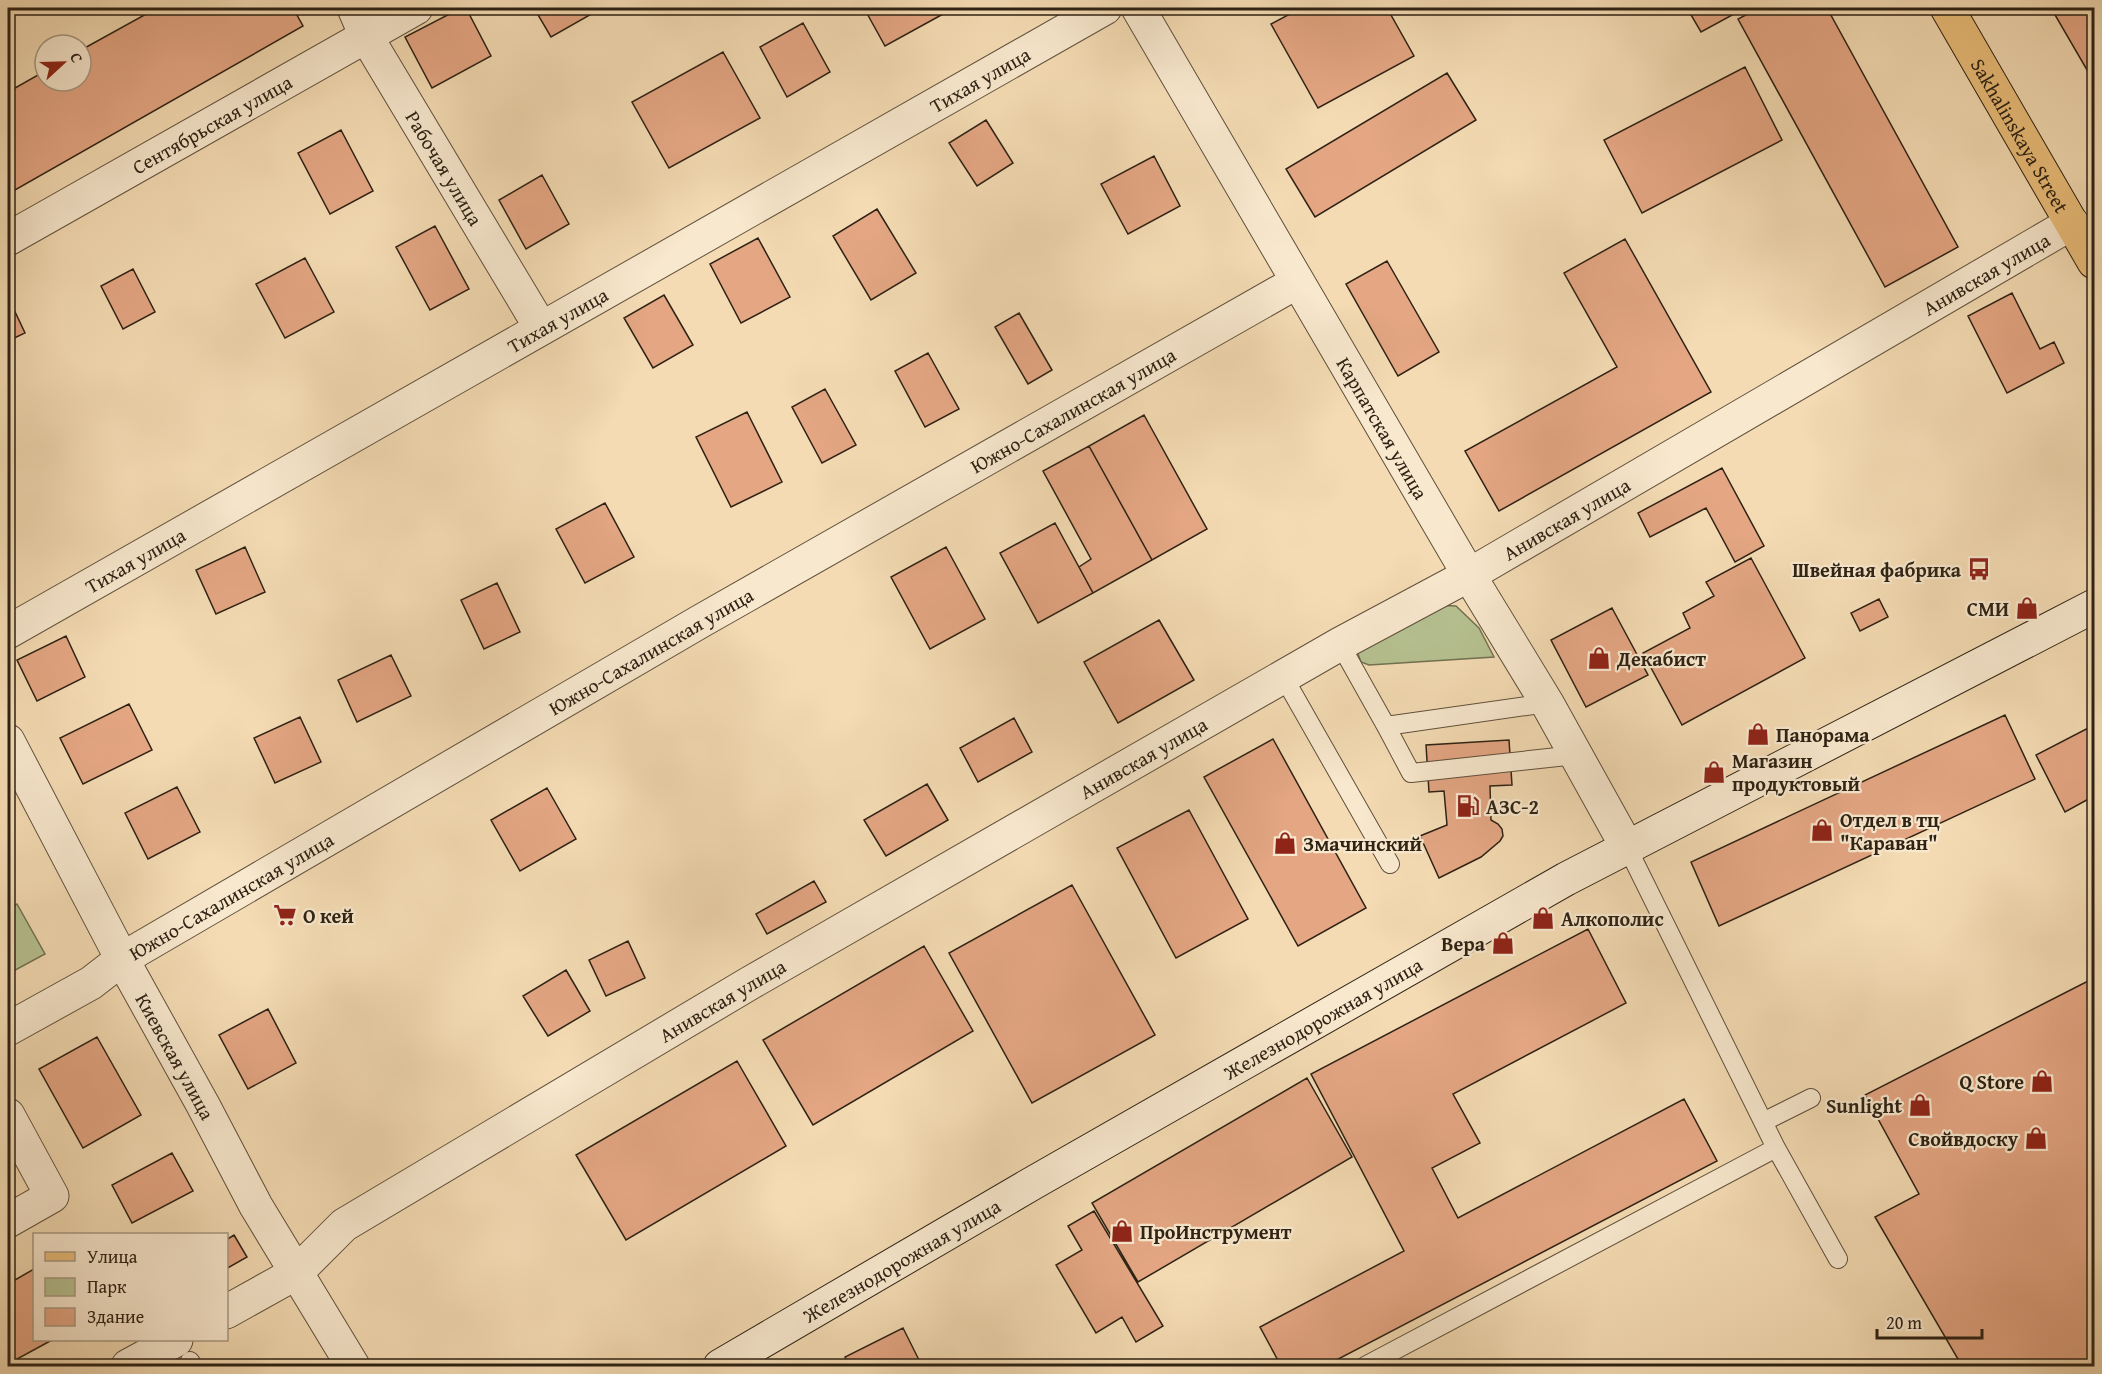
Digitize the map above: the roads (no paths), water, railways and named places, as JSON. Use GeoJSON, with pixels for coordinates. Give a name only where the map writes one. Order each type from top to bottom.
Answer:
{"type":"FeatureCollection","features":[{"type":"Feature","properties":{"kind":"main road","name":"Sakhalinskaya Street"},"geometry":{"type":"LineString","coordinates":[[1947,8],[2094,262]]}},
{"type":"Feature","properties":{"kind":"street","name":"Сентябрьская улица"},"geometry":{"type":"LineString","coordinates":[[8,239],[360,22],[416,8]]}},
{"type":"Feature","properties":{"kind":"street","name":"Тихая улица"},"geometry":{"type":"LineString","coordinates":[[8,632],[1105,8]]}},
{"type":"Feature","properties":{"kind":"street","name":"Карпатская улица"},"geometry":{"type":"LineString","coordinates":[[1138,8],[1469,575],[1547,703],[1627,846]]}},
{"type":"Feature","properties":{"kind":"street","name":"Рабочая улица"},"geometry":{"type":"LineString","coordinates":[[360,22],[541,328]]}},
{"type":"Feature","properties":{"kind":"street","name":"Анивская улица"},"geometry":{"type":"LineString","coordinates":[[228,1311],[296,1273],[344,1225],[750,983],[1283,676],[1469,575],[2072,223]]}},
{"type":"Feature","properties":{"kind":"street","name":"Южно-Сахалинская улица"},"geometry":{"type":"LineString","coordinates":[[8,1029],[91,983],[122,958],[701,621],[1297,282]]}},
{"type":"Feature","properties":{"kind":"street","name":"Железнодорожная улица"},"geometry":{"type":"LineString","coordinates":[[720,1366],[1033,1183],[1556,884],[2094,606]]}},
{"type":"Feature","properties":{"kind":"street","name":"Киевская улица"},"geometry":{"type":"LineString","coordinates":[[8,741],[256,1206],[353,1366]]}},
{"type":"Feature","properties":{"kind":"street"},"geometry":{"type":"LineString","coordinates":[[8,1115],[52,1196],[8,1221]]}},
{"type":"Feature","properties":{"kind":"street"},"geometry":{"type":"LineString","coordinates":[[128,1366],[186,1356]]}},
{"type":"Feature","properties":{"kind":"lane"},"geometry":{"type":"LineString","coordinates":[[1340,644],[1411,773],[1576,755]]}},
{"type":"Feature","properties":{"kind":"lane"},"geometry":{"type":"LineString","coordinates":[[1283,676],[1390,864]]}},
{"type":"Feature","properties":{"kind":"lane"},"geometry":{"type":"LineString","coordinates":[[1386,726],[1547,703]]}},
{"type":"Feature","properties":{"kind":"lane"},"geometry":{"type":"LineString","coordinates":[[1627,846],[1776,1148],[1838,1259]]}},
{"type":"Feature","properties":{"kind":"lane"},"geometry":{"type":"LineString","coordinates":[[1763,1122],[1811,1098]]}},
{"type":"Feature","properties":{"kind":"lane"},"geometry":{"type":"LineString","coordinates":[[1365,1366],[1776,1148]]}},
{"type":"Feature","properties":{"kind":"place","name":"Швейная фабрика"},"geometry":{"type":"Point","coordinates":[1979,569]}},
{"type":"Feature","properties":{"kind":"place","name":"СМИ"},"geometry":{"type":"Point","coordinates":[2027,608]}},
{"type":"Feature","properties":{"kind":"place","name":"Декабист"},"geometry":{"type":"Point","coordinates":[1599,658]}},
{"type":"Feature","properties":{"kind":"place","name":"Панорама"},"geometry":{"type":"Point","coordinates":[1758,734]}},
{"type":"Feature","properties":{"kind":"place","name":"Магазин продуктовый"},"geometry":{"type":"Point","coordinates":[1714,772]}},
{"type":"Feature","properties":{"kind":"place","name":"АЗС-2"},"geometry":{"type":"Point","coordinates":[1468,806]}},
{"type":"Feature","properties":{"kind":"place","name":"Отдел в тц \"Караван\""},"geometry":{"type":"Point","coordinates":[1822,830]}},
{"type":"Feature","properties":{"kind":"place","name":"Змачинский"},"geometry":{"type":"Point","coordinates":[1285,843]}},
{"type":"Feature","properties":{"kind":"place","name":"О кей"},"geometry":{"type":"Point","coordinates":[285,915]}},
{"type":"Feature","properties":{"kind":"place","name":"Алкополис"},"geometry":{"type":"Point","coordinates":[1543,918]}},
{"type":"Feature","properties":{"kind":"place","name":"Вера"},"geometry":{"type":"Point","coordinates":[1503,943]}},
{"type":"Feature","properties":{"kind":"place","name":"Q Store"},"geometry":{"type":"Point","coordinates":[2042,1081]}},
{"type":"Feature","properties":{"kind":"place","name":"Sunlight"},"geometry":{"type":"Point","coordinates":[1920,1105]}},
{"type":"Feature","properties":{"kind":"place","name":"Свойвдоску"},"geometry":{"type":"Point","coordinates":[2036,1138]}},
{"type":"Feature","properties":{"kind":"place","name":"ПроИнструмент"},"geometry":{"type":"Point","coordinates":[1122,1231]}}]}
